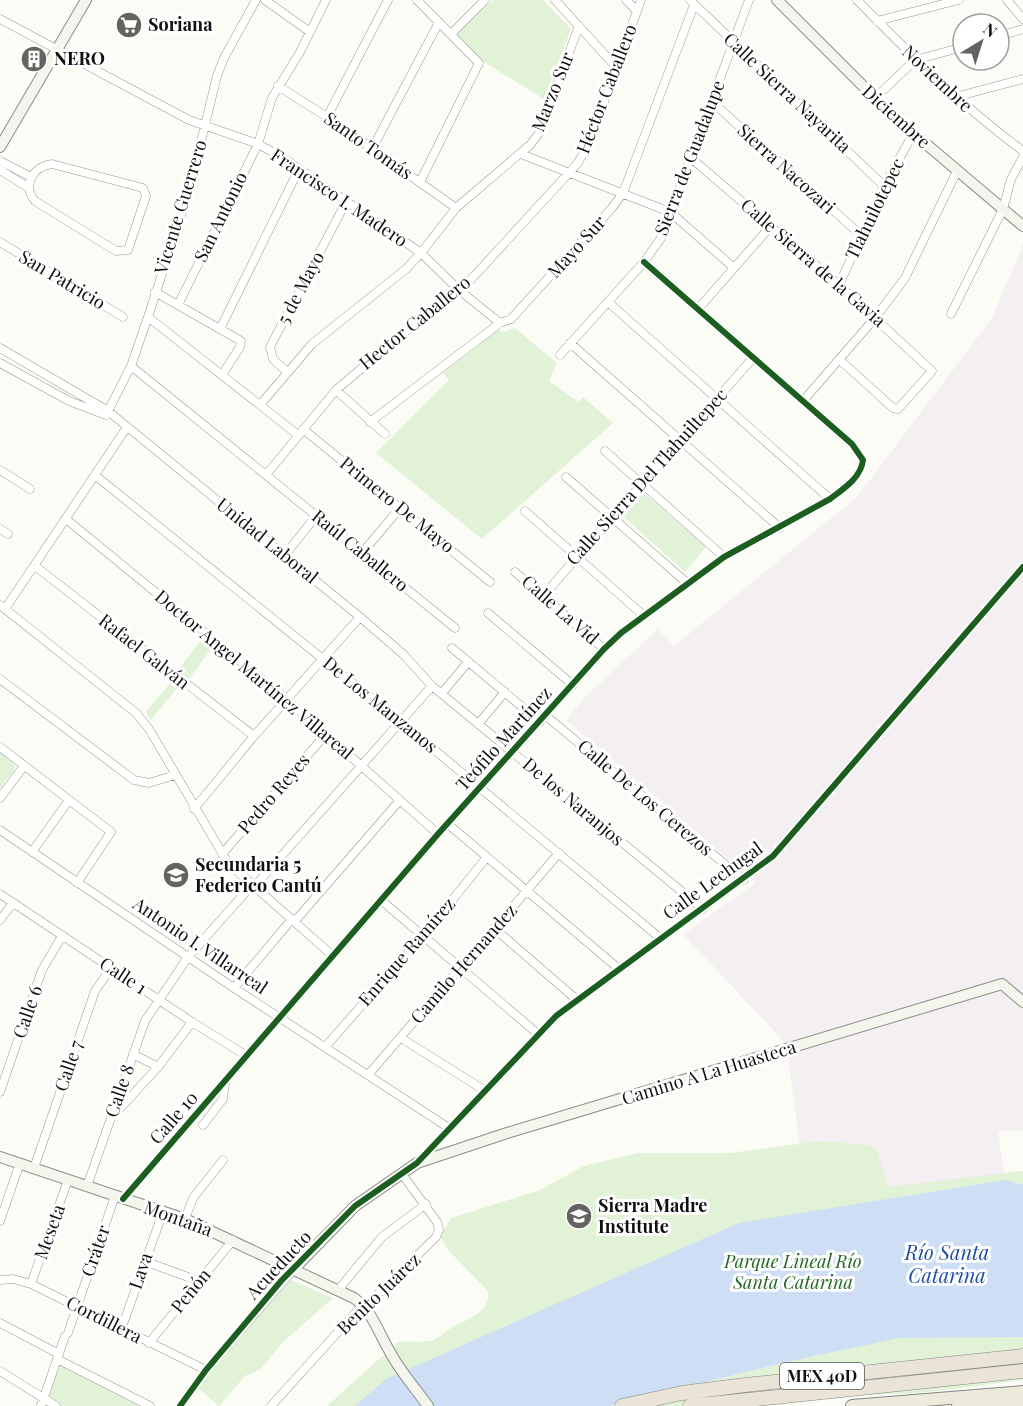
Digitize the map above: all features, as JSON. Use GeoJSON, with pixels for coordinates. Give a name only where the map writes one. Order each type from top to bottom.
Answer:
{"type":"FeatureCollection","features":[{"type":"Feature","properties":{"kind":"highway","name":"MEX 40D"},"geometry":{"type":"LineString","coordinates":[[622,1406],[682,1393],[745,1385],[1023,1356]]}},
{"type":"Feature","properties":{"kind":"highway","name":"MEX 40D"},"geometry":{"type":"LineString","coordinates":[[690,1406],[1023,1371]]}},
{"type":"Feature","properties":{"kind":"main road"},"geometry":{"type":"LineString","coordinates":[[852,1406],[1023,1392]]}},
{"type":"Feature","properties":{"kind":"main road"},"geometry":{"type":"LineString","coordinates":[[958,1406],[1023,1403]]}},
{"type":"Feature","properties":{"kind":"street"},"geometry":{"type":"LineString","coordinates":[[0,147],[86,0]]}},
{"type":"Feature","properties":{"kind":"street","name":"Vicente Guerrero"},"geometry":{"type":"LineString","coordinates":[[109,414],[131,366],[188,194],[224,58],[256,0]]}},
{"type":"Feature","properties":{"kind":"street"},"geometry":{"type":"LineString","coordinates":[[265,0],[309,32]]}},
{"type":"Feature","properties":{"kind":"street","name":"San Antonio"},"geometry":{"type":"LineString","coordinates":[[178,305],[258,144],[267,108],[326,0]]}},
{"type":"Feature","properties":{"kind":"street"},"geometry":{"type":"LineString","coordinates":[[327,117],[388,0]]}},
{"type":"Feature","properties":{"kind":"street"},"geometry":{"type":"LineString","coordinates":[[417,0],[479,63],[420,182]]}},
{"type":"Feature","properties":{"kind":"street"},"geometry":{"type":"LineString","coordinates":[[451,34],[485,0]]}},
{"type":"Feature","properties":{"kind":"street"},"geometry":{"type":"LineString","coordinates":[[555,0],[616,67]]}},
{"type":"Feature","properties":{"kind":"street"},"geometry":{"type":"LineString","coordinates":[[626,0],[637,12]]}},
{"type":"Feature","properties":{"kind":"street","name":"Héctor Caballero"},"geometry":{"type":"LineString","coordinates":[[567,173],[577,164],[588,146],[641,0]]}},
{"type":"Feature","properties":{"kind":"street","name":"Sierra de Guadalupe"},"geometry":{"type":"LineString","coordinates":[[560,355],[644,262],[661,238],[749,0]]}},
{"type":"Feature","properties":{"kind":"street","name":"Diciembre"},"geometry":{"type":"LineString","coordinates":[[777,0],[874,99],[1023,226]]}},
{"type":"Feature","properties":{"kind":"street","name":"Noviembre"},"geometry":{"type":"LineString","coordinates":[[857,0],[915,60],[955,97],[1023,151]]}},
{"type":"Feature","properties":{"kind":"street"},"geometry":{"type":"LineString","coordinates":[[877,21],[959,0]]}},
{"type":"Feature","properties":{"kind":"street"},"geometry":{"type":"LineString","coordinates":[[1007,0],[1023,19]]}},
{"type":"Feature","properties":{"kind":"street","name":"Calle Sierra Nayarita"},"geometry":{"type":"LineString","coordinates":[[692,2],[884,186]]}},
{"type":"Feature","properties":{"kind":"street","name":"Mayo Sur"},"geometry":{"type":"LineString","coordinates":[[370,422],[500,323],[511,320],[623,194],[692,2]]}},
{"type":"Feature","properties":{"kind":"street","name":"Francisco I. Madero"},"geometry":{"type":"LineString","coordinates":[[0,19],[189,120],[258,144],[299,169],[422,253],[459,290],[500,323]]}},
{"type":"Feature","properties":{"kind":"street"},"geometry":{"type":"LineString","coordinates":[[372,149],[439,22]]}},
{"type":"Feature","properties":{"kind":"street","name":"Marzo Sur"},"geometry":{"type":"LineString","coordinates":[[260,405],[286,371],[320,336],[385,286],[422,253],[456,208],[521,154],[538,133],[579,26]]}},
{"type":"Feature","properties":{"kind":"street"},"geometry":{"type":"LineString","coordinates":[[874,99],[915,60],[951,50]]}},
{"type":"Feature","properties":{"kind":"street"},"geometry":{"type":"LineString","coordinates":[[955,97],[1023,79]]}},
{"type":"Feature","properties":{"kind":"street","name":"Santo Tomás"},"geometry":{"type":"LineString","coordinates":[[278,86],[327,117],[456,208]]}},
{"type":"Feature","properties":{"kind":"street","name":"Sierra Nacozari"},"geometry":{"type":"LineString","coordinates":[[711,101],[862,236]]}},
{"type":"Feature","properties":{"kind":"street","name":"Tlahuilotepec"},"geometry":{"type":"LineString","coordinates":[[839,285],[884,186],[913,134]]}},
{"type":"Feature","properties":{"kind":"street"},"geometry":{"type":"LineString","coordinates":[[521,154],[670,212],[733,267]]}},
{"type":"Feature","properties":{"kind":"street"},"geometry":{"type":"LineString","coordinates":[[951,314],[1003,209],[1011,179],[1023,157]]}},
{"type":"Feature","properties":{"kind":"street","name":"Calle Sierra de la Gavia"},"geometry":{"type":"LineString","coordinates":[[691,158],[839,285],[932,371],[898,409],[893,408],[840,360]]}},
{"type":"Feature","properties":{"kind":"street"},"geometry":{"type":"LineString","coordinates":[[0,161],[31,177]]}},
{"type":"Feature","properties":{"kind":"street"},"geometry":{"type":"LineString","coordinates":[[52,164],[139,185],[146,192],[146,196],[130,246],[125,252],[116,251],[34,201],[29,188],[31,177],[42,166],[52,164]]}},
{"type":"Feature","properties":{"kind":"street"},"geometry":{"type":"LineString","coordinates":[[220,329],[299,169]]}},
{"type":"Feature","properties":{"kind":"street"},"geometry":{"type":"LineString","coordinates":[[0,170],[29,188]]}},
{"type":"Feature","properties":{"kind":"street"},"geometry":{"type":"LineString","coordinates":[[644,262],[803,401],[875,318],[905,278],[957,171]]}},
{"type":"Feature","properties":{"kind":"street","name":"Hector Caballero"},"geometry":{"type":"LineString","coordinates":[[266,475],[336,390],[459,290],[567,173]]}},
{"type":"Feature","properties":{"kind":"street","name":"5 de Mayo"},"geometry":{"type":"LineString","coordinates":[[286,371],[273,359],[270,346],[346,202]]}},
{"type":"Feature","properties":{"kind":"street"},"geometry":{"type":"LineString","coordinates":[[698,309],[771,226]]}},
{"type":"Feature","properties":{"kind":"street","name":"San Patricio"},"geometry":{"type":"LineString","coordinates":[[0,242],[123,317]]}},
{"type":"Feature","properties":{"kind":"street"},"geometry":{"type":"LineString","coordinates":[[155,292],[237,338],[241,344],[222,375]]}},
{"type":"Feature","properties":{"kind":"street"},"geometry":{"type":"LineString","coordinates":[[608,302],[830,498]]}},
{"type":"Feature","properties":{"kind":"street","name":"Primero De Mayo"},"geometry":{"type":"LineString","coordinates":[[148,317],[260,405],[301,432],[400,508],[490,582]]}},
{"type":"Feature","properties":{"kind":"street"},"geometry":{"type":"LineString","coordinates":[[570,343],[780,528]]}},
{"type":"Feature","properties":{"kind":"street","name":"Unidad Laboral"},"geometry":{"type":"LineString","coordinates":[[0,348],[127,427],[360,617],[403,654],[418,671]]}},
{"type":"Feature","properties":{"kind":"street","name":"Calle Sierra Del Tlahuiltepec"},"geometry":{"type":"LineString","coordinates":[[543,596],[753,358]]}},
{"type":"Feature","properties":{"kind":"street","name":"Unidad Laboral"},"geometry":{"type":"LineString","coordinates":[[0,363],[69,401],[109,414]]}},
{"type":"Feature","properties":{"kind":"street","name":"Raúl Caballero"},"geometry":{"type":"LineString","coordinates":[[131,366],[455,628]]}},
{"type":"Feature","properties":{"kind":"street"},"geometry":{"type":"LineString","coordinates":[[336,390],[385,434]]}},
{"type":"Feature","properties":{"kind":"street","name":"Teófilo Martínez"},"geometry":{"type":"LineString","coordinates":[[247,1056],[382,902],[438,834],[604,649],[723,557],[780,528],[830,498],[856,476],[862,468],[863,460],[852,444],[803,401]]}},
{"type":"Feature","properties":{"kind":"street"},"geometry":{"type":"LineString","coordinates":[[127,427],[35,566],[2,607],[136,713],[149,729],[222,854],[253,886],[333,956]]}},
{"type":"Feature","properties":{"kind":"street"},"geometry":{"type":"LineString","coordinates":[[605,451],[723,557]]}},
{"type":"Feature","properties":{"kind":"street"},"geometry":{"type":"LineString","coordinates":[[0,470],[30,489]]}},
{"type":"Feature","properties":{"kind":"street","name":"De Los Manzanos"},"geometry":{"type":"LineString","coordinates":[[96,476],[323,658],[660,938]]}},
{"type":"Feature","properties":{"kind":"street"},"geometry":{"type":"LineString","coordinates":[[566,477],[687,583]]}},
{"type":"Feature","properties":{"kind":"street"},"geometry":{"type":"LineString","coordinates":[[362,553],[400,508]]}},
{"type":"Feature","properties":{"kind":"street"},"geometry":{"type":"LineString","coordinates":[[525,511],[644,616]]}},
{"type":"Feature","properties":{"kind":"street"},"geometry":{"type":"LineString","coordinates":[[285,555],[316,516]]}},
{"type":"Feature","properties":{"kind":"street","name":"Doctor Angel Martínez Villareal"},"geometry":{"type":"LineString","coordinates":[[66,519],[286,699],[438,834]]}},
{"type":"Feature","properties":{"kind":"street"},"geometry":{"type":"LineString","coordinates":[[0,529],[8,534]]}},
{"type":"Feature","properties":{"kind":"street","name":"Rafael Galván"},"geometry":{"type":"LineString","coordinates":[[35,566],[254,736]]}},
{"type":"Feature","properties":{"kind":"street","name":"Calle Lechugal"},"geometry":{"type":"LineString","coordinates":[[417,1163],[538,1034],[577,1000],[660,938],[744,880],[773,856],[1023,567]]}},
{"type":"Feature","properties":{"kind":"street","name":"Calle La Vid"},"geometry":{"type":"LineString","coordinates":[[515,572],[604,649]]}},
{"type":"Feature","properties":{"kind":"street"},"geometry":{"type":"LineString","coordinates":[[488,614],[573,686]]}},
{"type":"Feature","properties":{"kind":"street"},"geometry":{"type":"LineString","coordinates":[[194,809],[254,736],[360,617]]}},
{"type":"Feature","properties":{"kind":"street","name":"Calle De Los Cerezos"},"geometry":{"type":"LineString","coordinates":[[452,648],[744,880]]}},
{"type":"Feature","properties":{"kind":"street"},"geometry":{"type":"LineString","coordinates":[[442,693],[468,662]]}},
{"type":"Feature","properties":{"kind":"street","name":"De los Naranjos"},"geometry":{"type":"LineString","coordinates":[[418,671],[432,686],[703,909]]}},
{"type":"Feature","properties":{"kind":"street"},"geometry":{"type":"LineString","coordinates":[[0,679],[134,780],[149,783],[175,775]]}},
{"type":"Feature","properties":{"kind":"street","name":"Calle 8"},"geometry":{"type":"LineString","coordinates":[[87,1186],[145,1021],[158,999],[188,957],[432,686]]}},
{"type":"Feature","properties":{"kind":"street"},"geometry":{"type":"LineString","coordinates":[[479,723],[505,692]]}},
{"type":"Feature","properties":{"kind":"street","name":"Pedro Reyes"},"geometry":{"type":"LineString","coordinates":[[222,854],[326,735]]}},
{"type":"Feature","properties":{"kind":"street"},"geometry":{"type":"LineString","coordinates":[[0,747],[107,828],[111,835],[77,883]]}},
{"type":"Feature","properties":{"kind":"street"},"geometry":{"type":"LineString","coordinates":[[0,798],[24,766]]}},
{"type":"Feature","properties":{"kind":"street"},"geometry":{"type":"LineString","coordinates":[[32,852],[69,800]]}},
{"type":"Feature","properties":{"kind":"street"},"geometry":{"type":"LineString","coordinates":[[234,988],[400,800]]}},
{"type":"Feature","properties":{"kind":"street"},"geometry":{"type":"LineString","coordinates":[[448,824],[619,969]]}},
{"type":"Feature","properties":{"kind":"street","name":"Antonio I. Villarreal"},"geometry":{"type":"LineString","coordinates":[[0,830],[234,988],[450,1128]]}},
{"type":"Feature","properties":{"kind":"street","name":"Camilo Hernandez"},"geometry":{"type":"LineString","coordinates":[[368,1075],[559,853]]}},
{"type":"Feature","properties":{"kind":"street","name":"Enrique Ramírez"},"geometry":{"type":"LineString","coordinates":[[325,1047],[423,936],[487,857]]}},
{"type":"Feature","properties":{"kind":"street","name":"Calle 1"},"geometry":{"type":"LineString","coordinates":[[0,894],[247,1056]]}},
{"type":"Feature","properties":{"kind":"street"},"geometry":{"type":"LineString","coordinates":[[382,902],[538,1034]]}},
{"type":"Feature","properties":{"kind":"street"},"geometry":{"type":"LineString","coordinates":[[0,920],[13,903]]}},
{"type":"Feature","properties":{"kind":"street"},"geometry":{"type":"LineString","coordinates":[[495,929],[577,1000]]}},
{"type":"Feature","properties":{"kind":"street","name":"Calle 6"},"geometry":{"type":"LineString","coordinates":[[0,1092],[42,970],[62,936]]}},
{"type":"Feature","properties":{"kind":"street","name":"Calle 7"},"geometry":{"type":"LineString","coordinates":[[34,1168],[95,991],[111,968]]}},
{"type":"Feature","properties":{"kind":"street","name":"Camino A La Huasteca"},"geometry":{"type":"LineString","coordinates":[[417,1163],[507,1133],[1002,984],[1023,1002]]}},
{"type":"Feature","properties":{"kind":"street"},"geometry":{"type":"LineString","coordinates":[[112,1118],[158,1067],[192,1022]]}},
{"type":"Feature","properties":{"kind":"street"},"geometry":{"type":"LineString","coordinates":[[401,1038],[484,1090]]}},
{"type":"Feature","properties":{"kind":"street"},"geometry":{"type":"LineString","coordinates":[[133,1054],[158,1067]]}},
{"type":"Feature","properties":{"kind":"street","name":"Calle 10"},"geometry":{"type":"LineString","coordinates":[[119,1197],[247,1056]]}},
{"type":"Feature","properties":{"kind":"street"},"geometry":{"type":"LineString","coordinates":[[203,1125],[223,1099],[225,1081]]}},
{"type":"Feature","properties":{"kind":"street","name":"Montaña"},"geometry":{"type":"LineString","coordinates":[[0,1157],[185,1219],[350,1296],[380,1329],[388,1354]]}},
{"type":"Feature","properties":{"kind":"street"},"geometry":{"type":"LineString","coordinates":[[185,1219],[193,1198],[223,1160]]}},
{"type":"Feature","properties":{"kind":"street"},"geometry":{"type":"LineString","coordinates":[[0,1221],[20,1163]]}},
{"type":"Feature","properties":{"kind":"street","name":"Acueducto"},"geometry":{"type":"LineString","coordinates":[[180,1406],[206,1370],[281,1281],[356,1206],[417,1163]]}},
{"type":"Feature","properties":{"kind":"street","name":"Benito Juárez"},"geometry":{"type":"LineString","coordinates":[[271,1406],[361,1308],[436,1237],[439,1227],[426,1204],[402,1174]]}},
{"type":"Feature","properties":{"kind":"street","name":"Meseta"},"geometry":{"type":"LineString","coordinates":[[31,1284],[68,1180]]}},
{"type":"Feature","properties":{"kind":"street","name":"Cráter"},"geometry":{"type":"LineString","coordinates":[[42,1403],[119,1197]]}},
{"type":"Feature","properties":{"kind":"street"},"geometry":{"type":"LineString","coordinates":[[338,1290],[382,1238],[426,1204]]}},
{"type":"Feature","properties":{"kind":"street","name":"Lava"},"geometry":{"type":"LineString","coordinates":[[121,1330],[163,1212]]}},
{"type":"Feature","properties":{"kind":"street","name":"Peñón"},"geometry":{"type":"LineString","coordinates":[[149,1343],[233,1240]]}},
{"type":"Feature","properties":{"kind":"street"},"geometry":{"type":"LineString","coordinates":[[144,1261],[199,1281]]}},
{"type":"Feature","properties":{"kind":"street","name":"Cordillera"},"geometry":{"type":"LineString","coordinates":[[0,1280],[13,1279],[31,1284],[206,1370]]}},
{"type":"Feature","properties":{"kind":"street"},"geometry":{"type":"LineString","coordinates":[[0,1323],[150,1406]]}},
{"type":"Feature","properties":{"kind":"street"},"geometry":{"type":"LineString","coordinates":[[388,1354],[421,1406]]}},
{"type":"Feature","properties":{"kind":"street"},"geometry":{"type":"LineString","coordinates":[[388,1354],[428,1406]]}},
{"type":"Feature","properties":{"kind":"street"},"geometry":{"type":"LineString","coordinates":[[0,1371],[42,1403],[56,1406]]}},
{"type":"Feature","properties":{"kind":"shaded area"},"geometry":{"type":"Polygon","coordinates":[[[1023,244],[1023,1131],[998,1131],[1005,1180],[808,1203],[786,1044],[683,934],[756,883],[566,720],[586,696],[658,629],[674,646],[857,497],[992,318],[1023,244]]]}},
{"type":"Feature","properties":{"kind":"green space"},"geometry":{"type":"Polygon","coordinates":[[[493,0],[543,0],[571,29],[544,99],[484,62],[456,34],[493,0]]]}},
{"type":"Feature","properties":{"kind":"green space"},"geometry":{"type":"Polygon","coordinates":[[[515,328],[557,363],[549,381],[579,402],[583,397],[613,423],[482,539],[376,453],[449,380],[443,373],[498,330],[504,332],[515,328]]]}},
{"type":"Feature","properties":{"kind":"green space"},"geometry":{"type":"Polygon","coordinates":[[[641,491],[706,547],[685,572],[622,515],[641,491]]]}},
{"type":"Feature","properties":{"kind":"green space"},"geometry":{"type":"Polygon","coordinates":[[[202,639],[212,648],[188,680],[177,671],[202,639]]]}},
{"type":"Feature","properties":{"kind":"green space"},"geometry":{"type":"Polygon","coordinates":[[[171,682],[178,687],[150,721],[146,712],[171,682]]]}},
{"type":"Feature","properties":{"kind":"green space"},"geometry":{"type":"Polygon","coordinates":[[[0,753],[15,765],[15,769],[0,789],[0,753]]]}},
{"type":"Feature","properties":{"kind":"green space","name":"Parque Lineal Río Santa Catarina"},"geometry":{"type":"Polygon","coordinates":[[[821,1141],[875,1146],[888,1187],[1023,1171],[1023,1380],[919,1393],[857,1395],[733,1406],[327,1406],[398,1342],[434,1340],[476,1315],[486,1305],[488,1291],[448,1250],[440,1236],[451,1218],[540,1190],[584,1166],[638,1153],[730,1153],[821,1141]]]}},
{"type":"Feature","properties":{"kind":"green space"},"geometry":{"type":"Polygon","coordinates":[[[291,1280],[333,1298],[283,1342],[261,1369],[245,1376],[219,1406],[197,1387],[291,1280]]]}},
{"type":"Feature","properties":{"kind":"green space"},"geometry":{"type":"Polygon","coordinates":[[[61,1365],[139,1406],[56,1406],[43,1400],[61,1365]]]}},
{"type":"Feature","properties":{"kind":"water","name":"Río Santa Catarina"},"geometry":{"type":"Polygon","coordinates":[[[1005,1180],[1023,1185],[1023,1337],[899,1338],[786,1362],[609,1406],[355,1406],[386,1379],[739,1223],[1005,1180]]]}},
{"type":"Feature","properties":{"kind":"cycle path"},"geometry":{"type":"LineString","coordinates":[[123,1199],[438,834],[604,649],[621,633],[724,557],[830,499],[851,482],[859,472],[863,460],[852,444],[644,262]]}},
{"type":"Feature","properties":{"kind":"cycle path"},"geometry":{"type":"LineString","coordinates":[[180,1406],[206,1370],[281,1281],[355,1206],[417,1163],[556,1016],[773,856],[1023,567]]}},
{"type":"Feature","properties":{"kind":"place","name":"Soriana"},"geometry":{"type":"Point","coordinates":[129,25]}},
{"type":"Feature","properties":{"kind":"place","name":"NERO"},"geometry":{"type":"Point","coordinates":[34,59]}},
{"type":"Feature","properties":{"kind":"place","name":"Secundaria 5 Federico Cantú"},"geometry":{"type":"Point","coordinates":[176,875]}},
{"type":"Feature","properties":{"kind":"place","name":"Sierra Madre Institute"},"geometry":{"type":"Point","coordinates":[579,1216]}}]}
